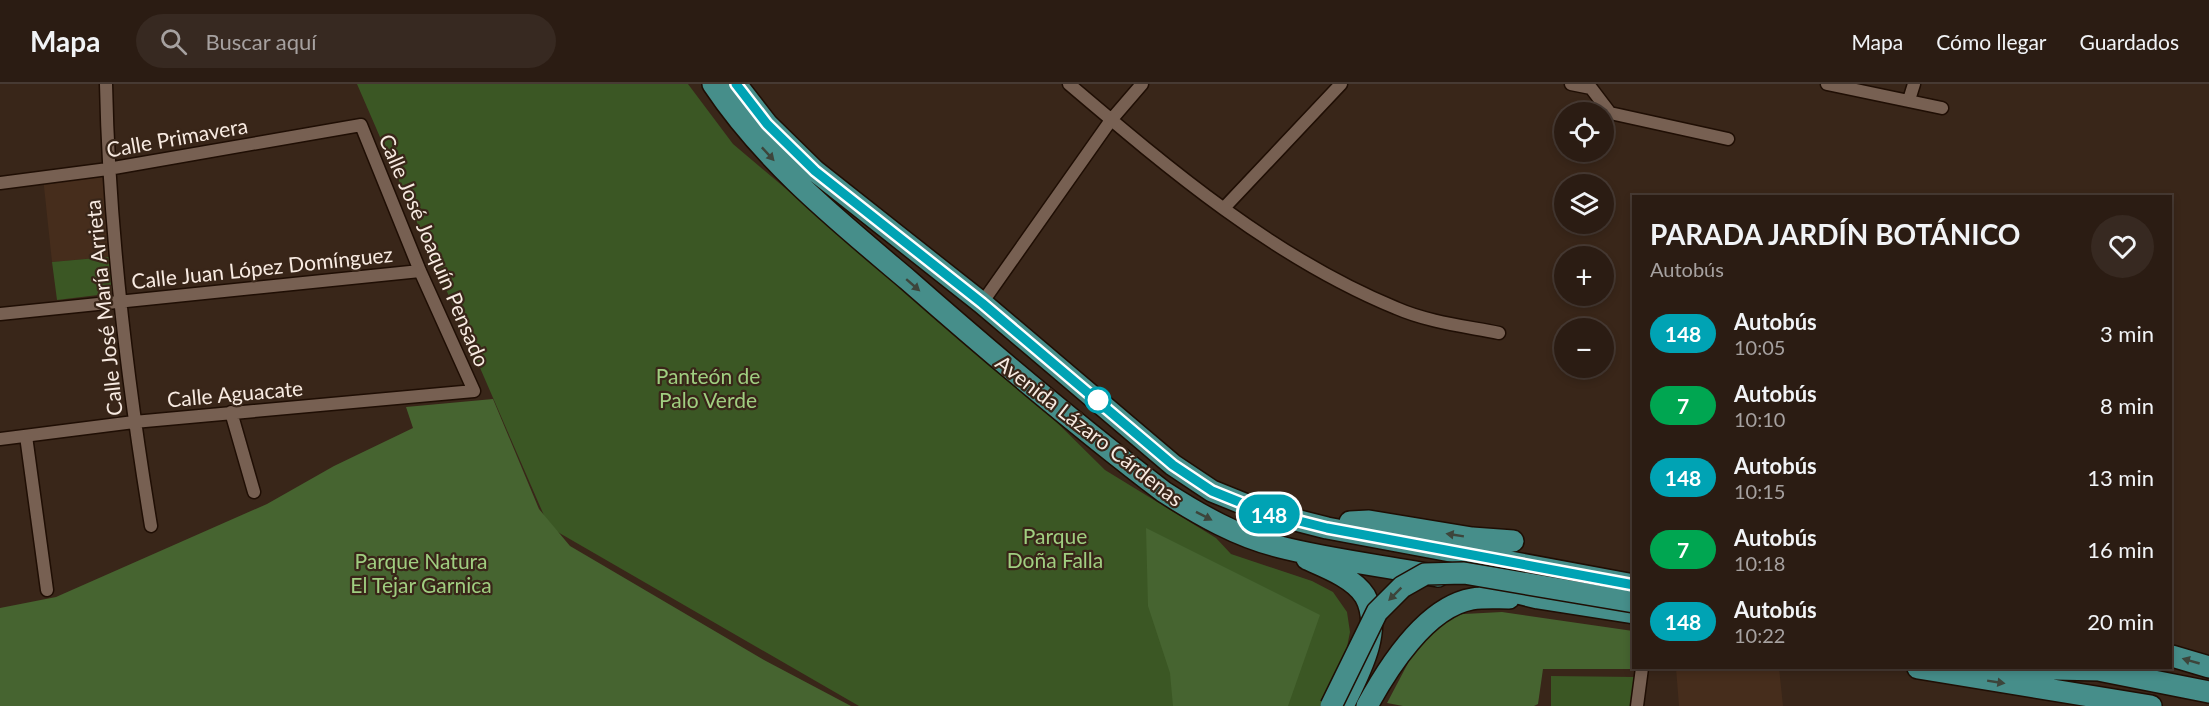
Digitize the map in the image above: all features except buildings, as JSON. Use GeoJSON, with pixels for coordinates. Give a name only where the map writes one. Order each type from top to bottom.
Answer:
{"type":"FeatureCollection","features":[{"type":"Feature","properties":{"kind":"highway"},"geometry":{"type":"LineString","coordinates":[[704,84],[730,110]]}},
{"type":"Feature","properties":{"kind":"highway","name":"Avenida Lázaro Cárdenas"},"geometry":{"type":"LineString","coordinates":[[713,84],[730,110],[795,183],[959,325],[1122,459],[1198,513],[1239,533],[1279,547],[1466,581],[1538,598],[1632,613]]}},
{"type":"Feature","properties":{"kind":"highway","name":"Avenida Lázaro Cárdenas"},"geometry":{"type":"LineString","coordinates":[[736,84],[767,124],[815,171],[982,303],[1173,465],[1212,491],[1264,512],[1327,528],[1632,585]]}},
{"type":"Feature","properties":{"kind":"highway"},"geometry":{"type":"LineString","coordinates":[[751,84],[767,124]]}},
{"type":"Feature","properties":{"kind":"highway"},"geometry":{"type":"LineString","coordinates":[[1327,528],[1370,521],[1472,538],[1513,541]]}},
{"type":"Feature","properties":{"kind":"highway"},"geometry":{"type":"LineString","coordinates":[[1279,547],[1322,566],[1354,585],[1364,596],[1372,632],[1359,674],[1343,706]]}},
{"type":"Feature","properties":{"kind":"highway"},"geometry":{"type":"LineString","coordinates":[[1331,706],[1377,612],[1402,587],[1425,574],[1474,575],[1632,602]]}},
{"type":"Feature","properties":{"kind":"highway"},"geometry":{"type":"LineString","coordinates":[[1367,706],[1403,650],[1417,634],[1454,605],[1472,599],[1538,598]]}},
{"type":"Feature","properties":{"kind":"highway"},"geometry":{"type":"LineString","coordinates":[[2172,656],[2209,667]]}},
{"type":"Feature","properties":{"kind":"highway"},"geometry":{"type":"LineString","coordinates":[[1924,669],[2151,706]]}},
{"type":"Feature","properties":{"kind":"highway"},"geometry":{"type":"LineString","coordinates":[[2096,669],[2209,692]]}},
{"type":"Feature","properties":{"kind":"street","name":"Calle José María Arrieta"},"geometry":{"type":"LineString","coordinates":[[106,84],[108,169],[120,300],[134,422],[151,526]]}},
{"type":"Feature","properties":{"kind":"street"},"geometry":{"type":"LineString","coordinates":[[1069,84],[1111,120],[1224,208],[1311,268],[1396,309],[1422,318],[1498,333]]}},
{"type":"Feature","properties":{"kind":"street"},"geometry":{"type":"LineString","coordinates":[[982,303],[1111,120],[1142,84]]}},
{"type":"Feature","properties":{"kind":"street"},"geometry":{"type":"LineString","coordinates":[[1224,208],[1341,84]]}},
{"type":"Feature","properties":{"kind":"street"},"geometry":{"type":"LineString","coordinates":[[1571,84],[1591,88],[1610,113],[1728,139]]}},
{"type":"Feature","properties":{"kind":"street"},"geometry":{"type":"LineString","coordinates":[[1827,84],[1942,108]]}},
{"type":"Feature","properties":{"kind":"street"},"geometry":{"type":"LineString","coordinates":[[1909,100],[1914,84]]}},
{"type":"Feature","properties":{"kind":"street","name":"Calle Primavera"},"geometry":{"type":"LineString","coordinates":[[0,183],[108,169],[361,125]]}},
{"type":"Feature","properties":{"kind":"street","name":"Calle José Joaquín Pensado"},"geometry":{"type":"LineString","coordinates":[[361,125],[420,271],[474,390]]}},
{"type":"Feature","properties":{"kind":"street","name":"Calle Juan López Domínguez"},"geometry":{"type":"LineString","coordinates":[[0,314],[420,271]]}},
{"type":"Feature","properties":{"kind":"street","name":"Calle Aguacate"},"geometry":{"type":"LineString","coordinates":[[0,439],[134,422],[474,390]]}},
{"type":"Feature","properties":{"kind":"street"},"geometry":{"type":"LineString","coordinates":[[231,412],[254,492]]}},
{"type":"Feature","properties":{"kind":"street"},"geometry":{"type":"LineString","coordinates":[[26,436],[47,590]]}},
{"type":"Feature","properties":{"kind":"street"},"geometry":{"type":"LineString","coordinates":[[1637,706],[1642,669]]}},
{"type":"Feature","properties":{"kind":"shaded area"},"geometry":{"type":"Polygon","coordinates":[[[111,168],[119,256],[52,262],[43,177],[111,168]]]}},
{"type":"Feature","properties":{"kind":"shaded area"},"geometry":{"type":"Polygon","coordinates":[[[1676,669],[1779,669],[1783,706],[1679,706],[1676,669]]]}},
{"type":"Feature","properties":{"kind":"green space","name":"Panteón de Palo Verde"},"geometry":{"type":"Polygon","coordinates":[[[357,84],[688,84],[733,144],[1024,390],[1105,470],[1216,538],[1231,554],[1312,581],[1333,592],[1347,612],[1350,632],[1346,652],[1320,706],[859,706],[549,527],[357,84]]]}},
{"type":"Feature","properties":{"kind":"green space"},"geometry":{"type":"Polygon","coordinates":[[[119,256],[123,292],[57,300],[52,262],[119,256]]]}},
{"type":"Feature","properties":{"kind":"green space","name":"Parque Natura El Tejar Garnica"},"geometry":{"type":"Polygon","coordinates":[[[493,399],[539,509],[570,546],[764,660],[851,706],[0,706],[0,608],[56,597],[267,504],[334,466],[413,428],[406,407],[493,399]]]}},
{"type":"Feature","properties":{"kind":"green space"},"geometry":{"type":"Polygon","coordinates":[[[1146,528],[1320,615],[1288,706],[1173,706],[1170,673],[1148,606],[1146,528]]]}},
{"type":"Feature","properties":{"kind":"green space"},"geometry":{"type":"Polygon","coordinates":[[[1502,612],[1632,631],[1632,669],[1543,669],[1538,704],[1534,706],[1403,706],[1387,703],[1416,648],[1445,615],[1502,612]]]}},
{"type":"Feature","properties":{"kind":"green space"},"geometry":{"type":"Polygon","coordinates":[[[1551,676],[1635,677],[1631,706],[1551,706],[1551,676]]]}},
{"type":"Feature","properties":{"kind":"bus line","name":"148"},"geometry":{"type":"LineString","coordinates":[[736,84],[767,124],[815,171],[982,303],[1173,465],[1212,491],[1264,512],[1327,528],[1632,585]]}},
{"type":"Feature","properties":{"kind":"park label","name":"Parque Doña Falla"},"geometry":{"type":"Point","coordinates":[1055,547]}}]}
